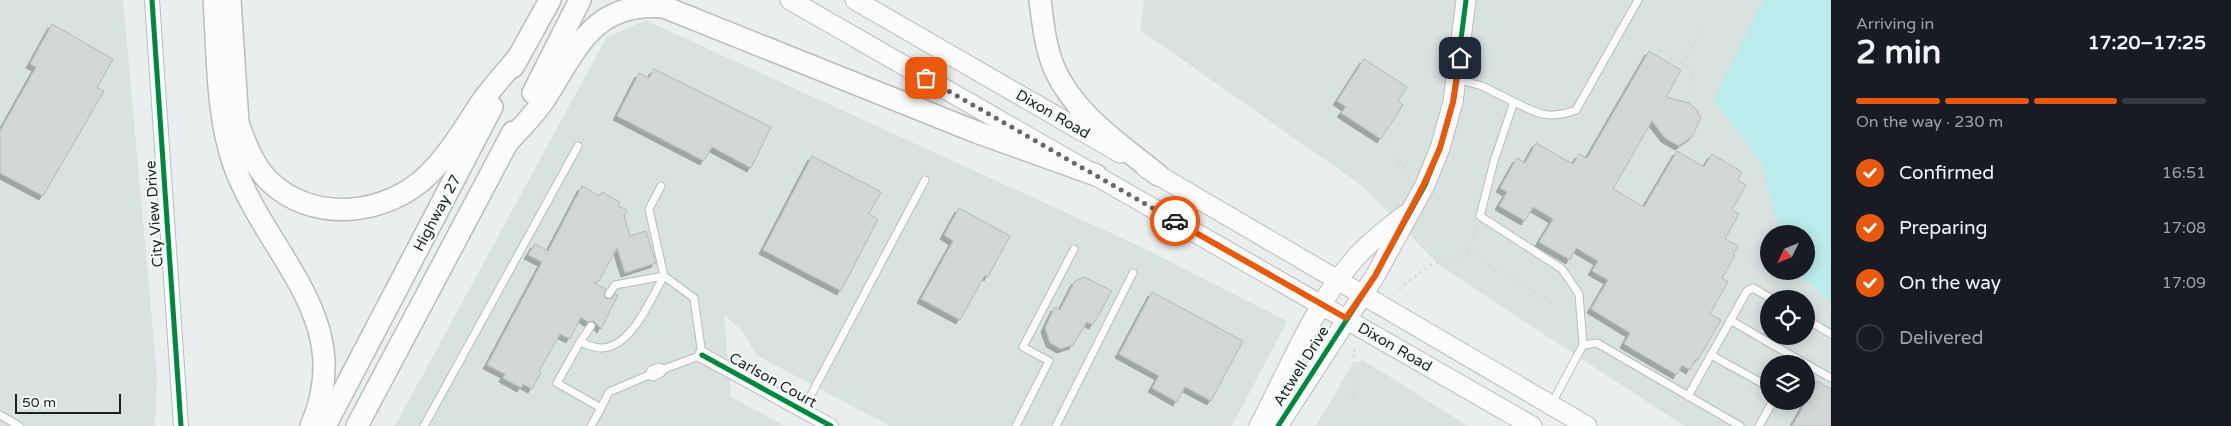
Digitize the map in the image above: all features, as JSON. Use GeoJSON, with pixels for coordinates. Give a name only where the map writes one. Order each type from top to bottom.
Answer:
{"type":"FeatureCollection","features":[{"type":"Feature","properties":{"kind":"main road"},"geometry":{"type":"LineString","coordinates":[[214,0],[222,120],[234,164],[245,192],[284,255],[305,296],[317,322],[325,351],[324,384],[312,426]]}},
{"type":"Feature","properties":{"kind":"main road"},"geometry":{"type":"LineString","coordinates":[[230,0],[238,123],[244,141],[255,162],[268,180],[290,197],[333,211],[362,208],[386,202],[428,175],[444,158],[484,98],[519,56]]}},
{"type":"Feature","properties":{"kind":"main road","name":"Highway 27"},"geometry":{"type":"LineString","coordinates":[[325,426],[550,0]]}},
{"type":"Feature","properties":{"kind":"main road","name":"Highway 27"},"geometry":{"type":"LineString","coordinates":[[356,426],[507,143],[580,0]]}},
{"type":"Feature","properties":{"kind":"main road","name":"Dixon Road"},"geometry":{"type":"LineString","coordinates":[[790,0],[1532,426]]}},
{"type":"Feature","properties":{"kind":"main road","name":"Dixon Road"},"geometry":{"type":"LineString","coordinates":[[854,0],[1363,294],[1587,426]]}},
{"type":"Feature","properties":{"kind":"main road"},"geometry":{"type":"LineString","coordinates":[[1040,0],[1045,38],[1054,67],[1065,89],[1085,114],[1158,175]]}},
{"type":"Feature","properties":{"kind":"main road","name":"Attwell Drive"},"geometry":{"type":"LineString","coordinates":[[1278,426],[1363,294],[1423,188],[1440,148],[1453,102],[1466,0]]}},
{"type":"Feature","properties":{"kind":"main road"},"geometry":{"type":"LineString","coordinates":[[507,143],[543,101],[572,54],[597,25],[624,9],[643,6],[664,7],[976,132],[1096,175]]}},
{"type":"Feature","properties":{"kind":"main road","name":"Attwell Drive"},"geometry":{"type":"LineString","coordinates":[[1259,426],[1322,306],[1339,281],[1351,264],[1382,232],[1408,213]]}},
{"type":"Feature","properties":{"kind":"street","name":"City View Drive"},"geometry":{"type":"LineString","coordinates":[[152,0],[181,426]]}},
{"type":"Feature","properties":{"kind":"street","name":"Carlson Court"},"geometry":{"type":"LineString","coordinates":[[702,355],[831,426]]}},
{"type":"Feature","properties":{"kind":"lane"},"geometry":{"type":"LineString","coordinates":[[1456,79],[1482,86],[1535,113],[1547,116],[1561,116],[1576,110],[1638,0]]}},
{"type":"Feature","properties":{"kind":"lane"},"geometry":{"type":"LineString","coordinates":[[1514,102],[1494,160],[1480,216],[1562,269],[1579,294],[1583,345],[1551,405]]}},
{"type":"Feature","properties":{"kind":"lane"},"geometry":{"type":"LineString","coordinates":[[424,426],[578,146]]}},
{"type":"Feature","properties":{"kind":"lane"},"geometry":{"type":"LineString","coordinates":[[803,410],[925,180]]}},
{"type":"Feature","properties":{"kind":"lane"},"geometry":{"type":"LineString","coordinates":[[591,426],[609,392],[649,375],[653,377],[664,369],[702,355],[694,298],[664,276],[649,209],[661,186]]}},
{"type":"Feature","properties":{"kind":"lane"},"geometry":{"type":"LineString","coordinates":[[1016,426],[1049,361],[1023,347],[1074,249]]}},
{"type":"Feature","properties":{"kind":"lane"},"geometry":{"type":"LineString","coordinates":[[1056,426],[1134,273]]}},
{"type":"Feature","properties":{"kind":"lane"},"geometry":{"type":"LineString","coordinates":[[609,294],[615,285],[664,276]]}},
{"type":"Feature","properties":{"kind":"lane"},"geometry":{"type":"LineString","coordinates":[[580,342],[602,349],[616,345],[632,331],[664,276]]}},
{"type":"Feature","properties":{"kind":"lane"},"geometry":{"type":"LineString","coordinates":[[1688,396],[1747,291],[1753,288],[1760,292]]}},
{"type":"Feature","properties":{"kind":"lane"},"geometry":{"type":"LineString","coordinates":[[1730,320],[1790,355]]}},
{"type":"Feature","properties":{"kind":"lane"},"geometry":{"type":"LineString","coordinates":[[1815,324],[1831,334]]}},
{"type":"Feature","properties":{"kind":"lane"},"geometry":{"type":"LineString","coordinates":[[591,326],[557,383],[601,408]]}},
{"type":"Feature","properties":{"kind":"lane"},"geometry":{"type":"LineString","coordinates":[[1583,345],[1597,343],[1740,426]]}},
{"type":"Feature","properties":{"kind":"lane"},"geometry":{"type":"LineString","coordinates":[[1711,355],[1760,382]]}},
{"type":"Feature","properties":{"kind":"lane"},"geometry":{"type":"LineString","coordinates":[[1815,369],[1831,378]]}},
{"type":"Feature","properties":{"kind":"lane"},"geometry":{"type":"LineString","coordinates":[[1759,426],[1769,410]]}},
{"type":"Feature","properties":{"kind":"lane"},"geometry":{"type":"LineString","coordinates":[[0,414],[19,426]]}},
{"type":"Feature","properties":{"kind":"path"},"geometry":{"type":"LineString","coordinates":[[1681,64],[1702,28]]}},
{"type":"Feature","properties":{"kind":"path"},"geometry":{"type":"LineString","coordinates":[[1659,51],[1681,64],[1693,74],[1695,94]]}},
{"type":"Feature","properties":{"kind":"path"},"geometry":{"type":"LineString","coordinates":[[1385,140],[1395,157],[1423,188]]}},
{"type":"Feature","properties":{"kind":"path"},"geometry":{"type":"LineString","coordinates":[[1469,253],[1480,216]]}},
{"type":"Feature","properties":{"kind":"path"},"geometry":{"type":"LineString","coordinates":[[1399,289],[1430,265],[1469,253],[1554,304]]}},
{"type":"Feature","properties":{"kind":"path"},"geometry":{"type":"LineString","coordinates":[[1351,396],[1356,382],[1353,354],[1355,347]]}},
{"type":"Feature","properties":{"kind":"shaded area"},"geometry":{"type":"Polygon","coordinates":[[[0,0],[123,0],[157,376],[155,426],[0,426],[0,0]]]}},
{"type":"Feature","properties":{"kind":"shaded area"},"geometry":{"type":"Polygon","coordinates":[[[1144,0],[1763,0],[1714,100],[1761,162],[1778,225],[1760,225],[1760,280],[1805,280],[1831,302],[1831,426],[1684,426],[1440,266],[1361,185],[1140,30],[1144,0]]]}},
{"type":"Feature","properties":{"kind":"shaded area"},"geometry":{"type":"Polygon","coordinates":[[[1763,0],[1831,0],[1831,302],[1805,280],[1815,280],[1815,225],[1778,225],[1761,162],[1714,100],[1763,0]]]}},
{"type":"Feature","properties":{"kind":"shaded area"},"geometry":{"type":"Polygon","coordinates":[[[645,20],[1139,246],[1287,321],[1232,426],[890,426],[756,355],[742,330],[724,315],[731,397],[785,426],[395,426],[606,38],[645,20]]]}},
{"type":"Feature","properties":{"kind":"shaded area"},"geometry":{"type":"Polygon","coordinates":[[[1363,360],[1468,426],[1316,426],[1351,366],[1363,360]]]}},
{"type":"Feature","properties":{"kind":"building"},"geometry":{"type":"Polygon","coordinates":[[[52,24],[113,59],[97,88],[104,91],[43,196],[0,173],[0,131],[36,67],[30,64],[52,24]]]}},
{"type":"Feature","properties":{"kind":"building"},"geometry":{"type":"Polygon","coordinates":[[[1649,51],[1681,70],[1666,97],[1689,103],[1701,117],[1693,136],[1679,146],[1665,138],[1652,121],[1613,189],[1644,207],[1677,151],[1704,167],[1712,154],[1742,172],[1738,180],[1746,185],[1732,210],[1739,214],[1725,239],[1738,246],[1733,255],[1735,256],[1722,278],[1728,282],[1710,314],[1721,320],[1698,360],[1696,359],[1690,370],[1682,365],[1677,375],[1624,344],[1630,333],[1591,309],[1608,280],[1592,271],[1598,261],[1576,248],[1570,260],[1539,242],[1553,219],[1533,207],[1525,221],[1499,206],[1507,192],[1500,188],[1517,158],[1525,163],[1536,143],[1573,164],[1579,154],[1587,158],[1649,51]]]}},
{"type":"Feature","properties":{"kind":"building"},"geometry":{"type":"Polygon","coordinates":[[[1364,59],[1407,87],[1398,101],[1403,105],[1381,139],[1341,113],[1346,107],[1337,101],[1364,59]]]}},
{"type":"Feature","properties":{"kind":"building"},"geometry":{"type":"Polygon","coordinates":[[[654,69],[771,127],[751,168],[712,147],[704,161],[617,116],[639,73],[649,78],[654,69]]]}},
{"type":"Feature","properties":{"kind":"building"},"geometry":{"type":"Polygon","coordinates":[[[812,156],[881,192],[869,214],[878,219],[841,291],[763,250],[812,156]]]}},
{"type":"Feature","properties":{"kind":"building"},"geometry":{"type":"Polygon","coordinates":[[[582,186],[600,196],[602,192],[620,202],[618,206],[627,210],[624,216],[630,236],[646,231],[656,263],[625,273],[617,248],[599,281],[594,283],[606,289],[604,294],[606,299],[612,298],[615,294],[618,295],[601,329],[594,321],[588,322],[581,317],[570,339],[560,334],[539,371],[541,373],[532,389],[523,384],[521,388],[503,378],[505,374],[487,365],[542,262],[528,255],[535,244],[548,251],[582,186]]]}},
{"type":"Feature","properties":{"kind":"building"},"geometry":{"type":"Polygon","coordinates":[[[959,208],[1010,236],[988,277],[985,275],[960,320],[921,299],[953,241],[944,235],[959,208]]]}},
{"type":"Feature","properties":{"kind":"building"},"geometry":{"type":"Polygon","coordinates":[[[1084,277],[1112,291],[1093,325],[1087,322],[1073,345],[1061,349],[1050,343],[1045,328],[1055,307],[1060,310],[1075,281],[1084,277]]]}},
{"type":"Feature","properties":{"kind":"building"},"geometry":{"type":"Polygon","coordinates":[[[1152,292],[1243,341],[1211,401],[1185,387],[1177,402],[1152,388],[1159,376],[1119,354],[1152,292]]]}},
{"type":"Feature","properties":{"kind":"building"},"geometry":{"type":"Polygon","coordinates":[[[1817,381],[1831,389],[1831,426],[1792,426],[1801,410],[1815,410],[1815,385],[1817,381]]]}},
{"type":"Feature","properties":{"kind":"cycle path"},"geometry":{"type":"LineString","coordinates":[[152,0],[181,426]]}},
{"type":"Feature","properties":{"kind":"cycle path"},"geometry":{"type":"LineString","coordinates":[[1278,426],[1375,276],[1425,185],[1440,148],[1453,102],[1466,0]]}},
{"type":"Feature","properties":{"kind":"cycle path"},"geometry":{"type":"LineString","coordinates":[[702,355],[831,426]]}},
{"type":"Feature","properties":{"kind":"way so far"},"geometry":{"type":"LineString","coordinates":[[926,78],[1175,221]]}},
{"type":"Feature","properties":{"kind":"route"},"geometry":{"type":"LineString","coordinates":[[1175,221],[1346,318],[1375,276],[1408,213],[1418,199],[1440,148],[1453,102],[1460,58]]}}]}
